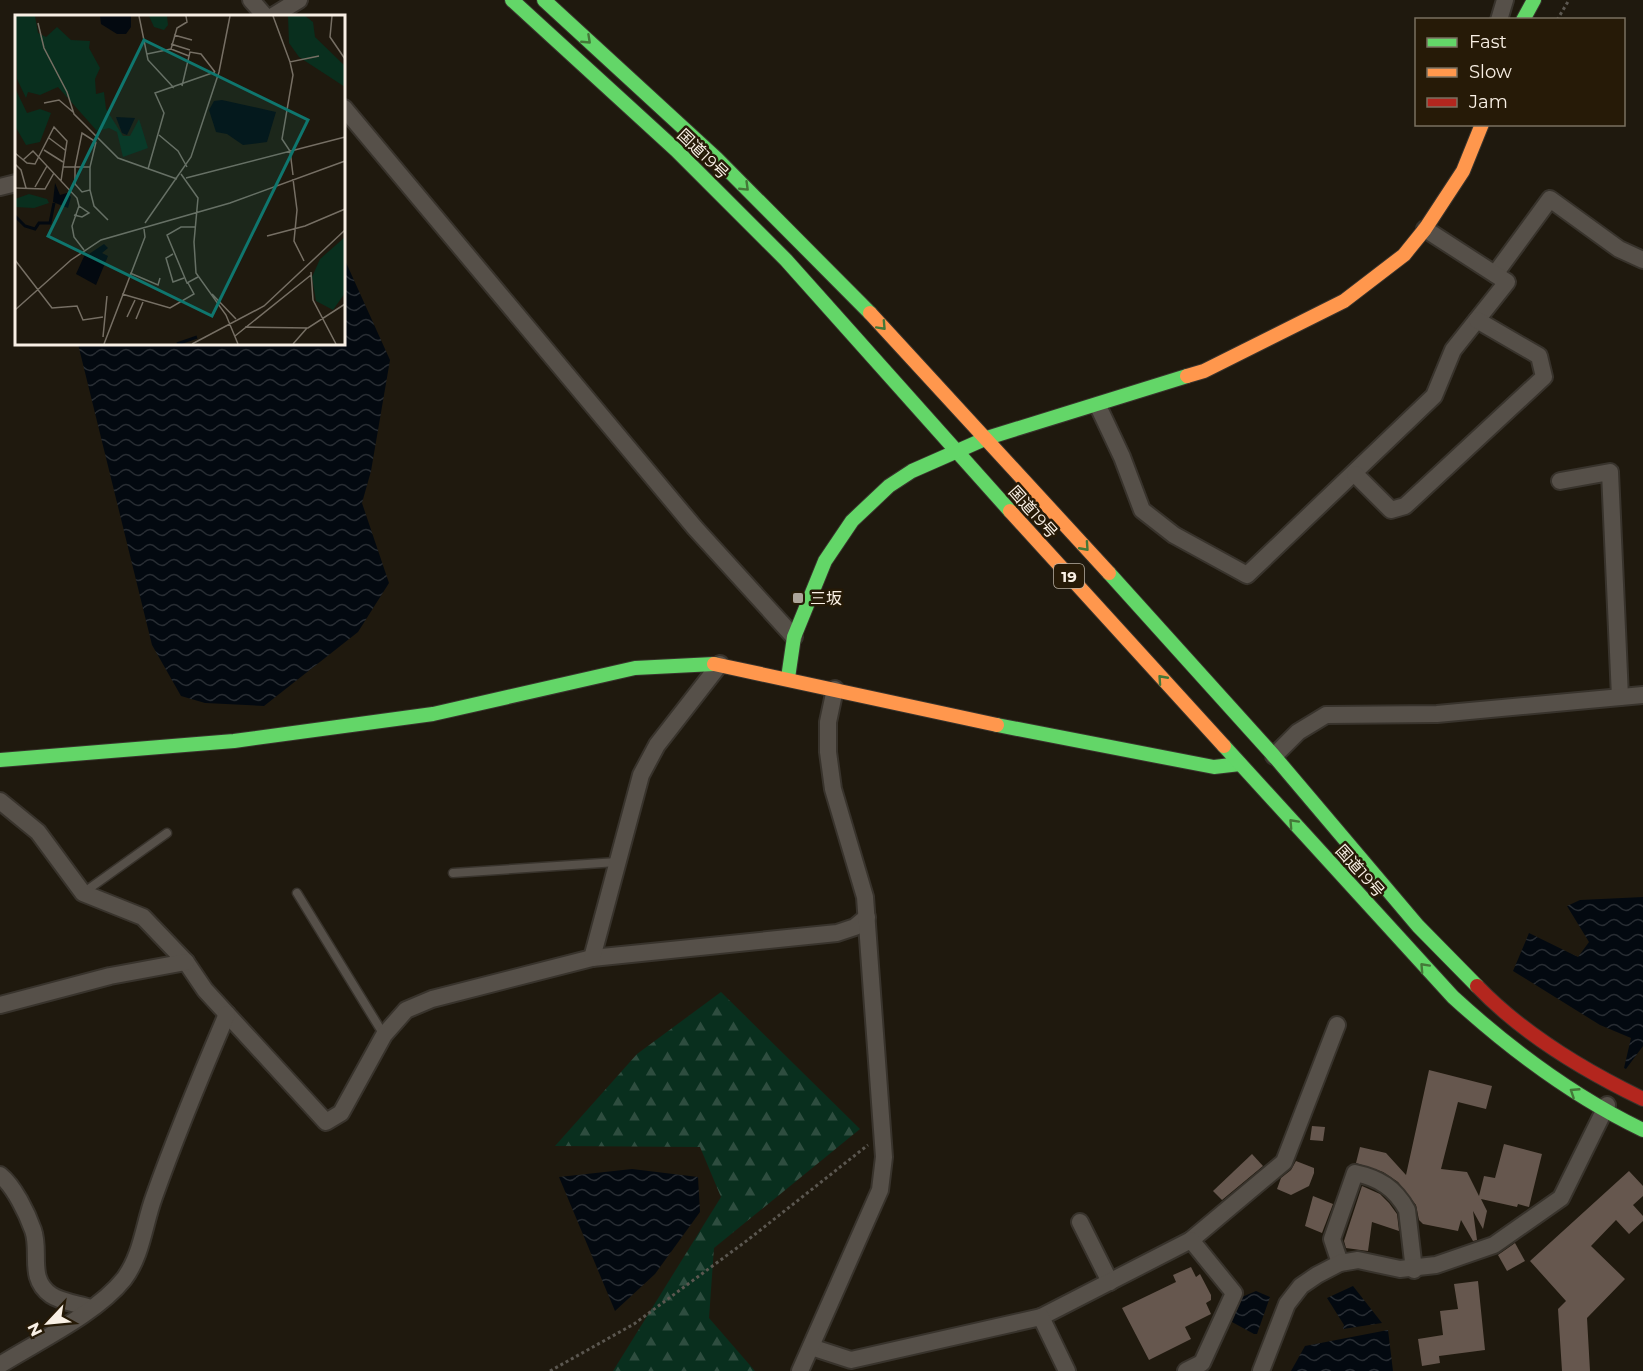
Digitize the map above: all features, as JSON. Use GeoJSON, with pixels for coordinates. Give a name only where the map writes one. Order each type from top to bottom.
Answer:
{"type":"FeatureCollection","features":[{"type":"Feature","properties":{"kind":"main road","name":"国道19号"},"geometry":{"type":"LineString","coordinates":[[512,0],[676,150],[786,260],[955,451],[1423,966],[1468,1011],[1510,1048],[1604,1111],[1643,1130]]}},
{"type":"Feature","properties":{"kind":"main road","name":"国道19号"},"geometry":{"type":"LineString","coordinates":[[544,0],[717,159],[819,259],[987,438],[1274,756],[1418,926],[1494,1004],[1543,1040],[1616,1086],[1643,1100]]}},
{"type":"Feature","properties":{"kind":"main road"},"geometry":{"type":"LineString","coordinates":[[1524,18],[1534,0]]}},
{"type":"Feature","properties":{"kind":"main road"},"geometry":{"type":"LineString","coordinates":[[788,678],[794,636],[825,561],[852,521],[889,486],[955,451],[987,438],[1098,406],[1204,371],[1344,301],[1404,255],[1425,229],[1463,171],[1481,126]]}},
{"type":"Feature","properties":{"kind":"main road"},"geometry":{"type":"LineString","coordinates":[[0,760],[234,741],[433,714],[635,668],[720,664],[988,723],[1214,767],[1240,764]]}},
{"type":"Feature","properties":{"kind":"street"},"geometry":{"type":"LineString","coordinates":[[251,0],[264,15]]}},
{"type":"Feature","properties":{"kind":"street"},"geometry":{"type":"LineString","coordinates":[[275,15],[299,0]]}},
{"type":"Feature","properties":{"kind":"street"},"geometry":{"type":"LineString","coordinates":[[1500,18],[1505,0]]}},
{"type":"Feature","properties":{"kind":"street"},"geometry":{"type":"LineString","coordinates":[[345,109],[695,528],[794,636]]}},
{"type":"Feature","properties":{"kind":"street"},"geometry":{"type":"LineString","coordinates":[[0,187],[15,183]]}},
{"type":"Feature","properties":{"kind":"street"},"geometry":{"type":"LineString","coordinates":[[1495,274],[1550,199],[1619,249],[1643,260]]}},
{"type":"Feature","properties":{"kind":"street"},"geometry":{"type":"LineString","coordinates":[[1098,406],[1122,457],[1142,510],[1174,536],[1247,575],[1434,396],[1453,350],[1507,282],[1425,229]]}},
{"type":"Feature","properties":{"kind":"street"},"geometry":{"type":"LineString","coordinates":[[1355,474],[1390,510],[1405,506],[1544,377],[1539,356],[1477,320]]}},
{"type":"Feature","properties":{"kind":"street"},"geometry":{"type":"LineString","coordinates":[[1560,481],[1610,472],[1620,697]]}},
{"type":"Feature","properties":{"kind":"street"},"geometry":{"type":"LineString","coordinates":[[592,958],[641,775],[657,745],[720,664]]}},
{"type":"Feature","properties":{"kind":"street"},"geometry":{"type":"LineString","coordinates":[[800,1371],[880,1190],[884,1157],[865,897],[833,789],[828,752],[828,722],[835,689]]}},
{"type":"Feature","properties":{"kind":"street"},"geometry":{"type":"LineString","coordinates":[[1274,756],[1298,732],[1326,715],[1437,714],[1643,695]]}},
{"type":"Feature","properties":{"kind":"street"},"geometry":{"type":"LineString","coordinates":[[0,801],[38,832],[83,893],[143,917],[186,962],[227,1014],[326,1122],[341,1113],[384,1035],[406,1010],[432,999],[592,958],[837,933],[855,927],[867,917]]}},
{"type":"Feature","properties":{"kind":"street"},"geometry":{"type":"LineString","coordinates":[[0,1005],[110,976],[186,962]]}},
{"type":"Feature","properties":{"kind":"street"},"geometry":{"type":"LineString","coordinates":[[0,1365],[91,1308],[124,1278],[141,1248],[149,1211],[187,1107],[227,1014]]}},
{"type":"Feature","properties":{"kind":"street"},"geometry":{"type":"LineString","coordinates":[[811,1347],[850,1365],[1041,1317],[1191,1240],[1284,1161],[1336,1025]]}},
{"type":"Feature","properties":{"kind":"street"},"geometry":{"type":"LineString","coordinates":[[1261,1371],[1287,1304],[1301,1286],[1340,1263],[1358,1260],[1414,1270],[1494,1245],[1561,1198],[1616,1086]]}},
{"type":"Feature","properties":{"kind":"street"},"geometry":{"type":"LineString","coordinates":[[1340,1263],[1332,1239],[1355,1173],[1377,1178],[1403,1203],[1407,1210],[1414,1270]]}},
{"type":"Feature","properties":{"kind":"street"},"geometry":{"type":"LineString","coordinates":[[0,1175],[8,1181],[34,1232],[34,1259],[38,1281],[52,1295],[91,1308]]}},
{"type":"Feature","properties":{"kind":"street"},"geometry":{"type":"LineString","coordinates":[[1080,1222],[1110,1282]]}},
{"type":"Feature","properties":{"kind":"street"},"geometry":{"type":"LineString","coordinates":[[1186,1371],[1202,1363],[1234,1293],[1191,1240]]}},
{"type":"Feature","properties":{"kind":"street"},"geometry":{"type":"LineString","coordinates":[[1041,1317],[1067,1371]]}},
{"type":"Feature","properties":{"kind":"lane"},"geometry":{"type":"LineString","coordinates":[[83,893],[166,833]]}},
{"type":"Feature","properties":{"kind":"lane"},"geometry":{"type":"LineString","coordinates":[[453,873],[617,862]]}},
{"type":"Feature","properties":{"kind":"lane"},"geometry":{"type":"LineString","coordinates":[[297,894],[384,1035]]}},
{"type":"Feature","properties":{"kind":"path"},"geometry":{"type":"LineString","coordinates":[[1558,18],[1569,0]]}},
{"type":"Feature","properties":{"kind":"path"},"geometry":{"type":"LineString","coordinates":[[550,1371],[644,1317],[881,1135]]}},
{"type":"Feature","properties":{"kind":"green space"},"geometry":{"type":"Polygon","coordinates":[[[721,992],[860,1129],[714,1248],[709,1318],[755,1371],[613,1371],[721,1197],[700,1147],[555,1146],[637,1054],[721,992]]]}},
{"type":"Feature","properties":{"kind":"water"},"geometry":{"type":"Polygon","coordinates":[[[345,260],[390,360],[371,471],[362,503],[389,583],[358,632],[264,706],[205,703],[181,696],[152,645],[78,345],[345,345],[345,260]]]}},
{"type":"Feature","properties":{"kind":"water"},"geometry":{"type":"Polygon","coordinates":[[[1643,897],[1643,1046],[1626,1069],[1624,1068],[1631,1038],[1600,1025],[1513,971],[1529,933],[1578,957],[1589,942],[1567,906],[1580,900],[1643,897]]]}},
{"type":"Feature","properties":{"kind":"water"},"geometry":{"type":"Polygon","coordinates":[[[632,1169],[698,1177],[700,1212],[655,1274],[615,1311],[559,1177],[632,1169]]]}},
{"type":"Feature","properties":{"kind":"water"},"geometry":{"type":"Polygon","coordinates":[[[1353,1286],[1382,1323],[1343,1329],[1344,1325],[1327,1298],[1353,1286]]]}},
{"type":"Feature","properties":{"kind":"water"},"geometry":{"type":"Polygon","coordinates":[[[1256,1291],[1270,1297],[1257,1334],[1254,1334],[1232,1322],[1242,1297],[1256,1291]]]}},
{"type":"Feature","properties":{"kind":"water"},"geometry":{"type":"Polygon","coordinates":[[[1388,1330],[1393,1371],[1291,1371],[1305,1346],[1388,1330]]]}},
{"type":"Feature","properties":{"kind":"building"},"geometry":{"type":"Polygon","coordinates":[[[1429,1070],[1492,1086],[1486,1109],[1458,1102],[1441,1169],[1467,1172],[1479,1196],[1484,1176],[1495,1178],[1504,1144],[1542,1154],[1529,1207],[1518,1204],[1517,1207],[1481,1199],[1487,1211],[1483,1229],[1473,1211],[1477,1240],[1473,1241],[1461,1220],[1458,1231],[1423,1224],[1419,1220],[1416,1205],[1398,1182],[1383,1172],[1356,1163],[1360,1147],[1386,1153],[1406,1175],[1429,1070]]]}},
{"type":"Feature","properties":{"kind":"building"},"geometry":{"type":"Polygon","coordinates":[[[1312,1126],[1325,1127],[1323,1141],[1310,1140],[1312,1126]]]}},
{"type":"Feature","properties":{"kind":"building"},"geometry":{"type":"Polygon","coordinates":[[[1252,1154],[1263,1166],[1222,1200],[1213,1191],[1252,1154]]]}},
{"type":"Feature","properties":{"kind":"building"},"geometry":{"type":"Polygon","coordinates":[[[1296,1161],[1314,1168],[1314,1173],[1309,1186],[1291,1195],[1277,1189],[1281,1178],[1291,1170],[1296,1161]]]}},
{"type":"Feature","properties":{"kind":"building"},"geometry":{"type":"Polygon","coordinates":[[[1629,1171],[1643,1186],[1643,1196],[1633,1205],[1643,1216],[1643,1221],[1629,1234],[1616,1220],[1591,1246],[1625,1279],[1587,1318],[1590,1371],[1562,1371],[1558,1309],[1566,1301],[1530,1261],[1629,1171]]]}},
{"type":"Feature","properties":{"kind":"building"},"geometry":{"type":"Polygon","coordinates":[[[1362,1186],[1380,1194],[1389,1203],[1397,1214],[1399,1231],[1372,1222],[1368,1251],[1346,1248],[1344,1241],[1362,1186]]]}},
{"type":"Feature","properties":{"kind":"building"},"geometry":{"type":"Polygon","coordinates":[[[1313,1196],[1333,1204],[1322,1233],[1305,1226],[1313,1196]]]}},
{"type":"Feature","properties":{"kind":"building"},"geometry":{"type":"Polygon","coordinates":[[[1515,1243],[1525,1261],[1507,1271],[1498,1255],[1515,1243]]]}},
{"type":"Feature","properties":{"kind":"building"},"geometry":{"type":"Polygon","coordinates":[[[1191,1267],[1196,1277],[1200,1274],[1211,1295],[1211,1300],[1206,1303],[1211,1314],[1185,1327],[1191,1339],[1149,1360],[1122,1308],[1176,1282],[1173,1275],[1191,1267]]]}},
{"type":"Feature","properties":{"kind":"building"},"geometry":{"type":"Polygon","coordinates":[[[1478,1281],[1485,1350],[1439,1356],[1440,1363],[1422,1366],[1418,1339],[1443,1335],[1440,1311],[1458,1309],[1454,1284],[1478,1281]]]}},
{"type":"Feature","properties":{"kind":"traffic: fast"},"geometry":{"type":"LineString","coordinates":[[512,0],[676,150],[786,260],[1010,511]]}},
{"type":"Feature","properties":{"kind":"traffic: fast"},"geometry":{"type":"LineString","coordinates":[[544,0],[717,159],[870,313]]}},
{"type":"Feature","properties":{"kind":"traffic: fast"},"geometry":{"type":"LineString","coordinates":[[1524,18],[1534,0]]}},
{"type":"Feature","properties":{"kind":"traffic: fast"},"geometry":{"type":"LineString","coordinates":[[788,678],[794,637],[825,561],[852,521],[889,486],[912,471],[987,438],[1187,376]]}},
{"type":"Feature","properties":{"kind":"traffic: fast"},"geometry":{"type":"LineString","coordinates":[[1109,573],[1274,756],[1418,926],[1477,986]]}},
{"type":"Feature","properties":{"kind":"traffic: fast"},"geometry":{"type":"LineString","coordinates":[[0,760],[234,741],[433,714],[635,668],[714,664]]}},
{"type":"Feature","properties":{"kind":"traffic: fast"},"geometry":{"type":"LineString","coordinates":[[997,725],[1214,767],[1240,764]]}},
{"type":"Feature","properties":{"kind":"traffic: fast"},"geometry":{"type":"LineString","coordinates":[[1224,746],[1453,997],[1543,1071],[1617,1117],[1643,1130]]}},
{"type":"Feature","properties":{"kind":"traffic: slow"},"geometry":{"type":"LineString","coordinates":[[1187,376],[1204,371],[1344,301],[1404,255],[1425,229],[1463,171],[1481,126]]}},
{"type":"Feature","properties":{"kind":"traffic: slow"},"geometry":{"type":"LineString","coordinates":[[870,313],[1109,573]]}},
{"type":"Feature","properties":{"kind":"traffic: slow"},"geometry":{"type":"LineString","coordinates":[[1010,511],[1224,746]]}},
{"type":"Feature","properties":{"kind":"traffic: slow"},"geometry":{"type":"LineString","coordinates":[[714,664],[997,725]]}},
{"type":"Feature","properties":{"kind":"traffic: jam"},"geometry":{"type":"LineString","coordinates":[[1477,986],[1514,1020],[1555,1050],[1643,1099]]}},
{"type":"Feature","properties":{"kind":"place","name":"三坂"},"geometry":{"type":"Point","coordinates":[798,598]}}]}
